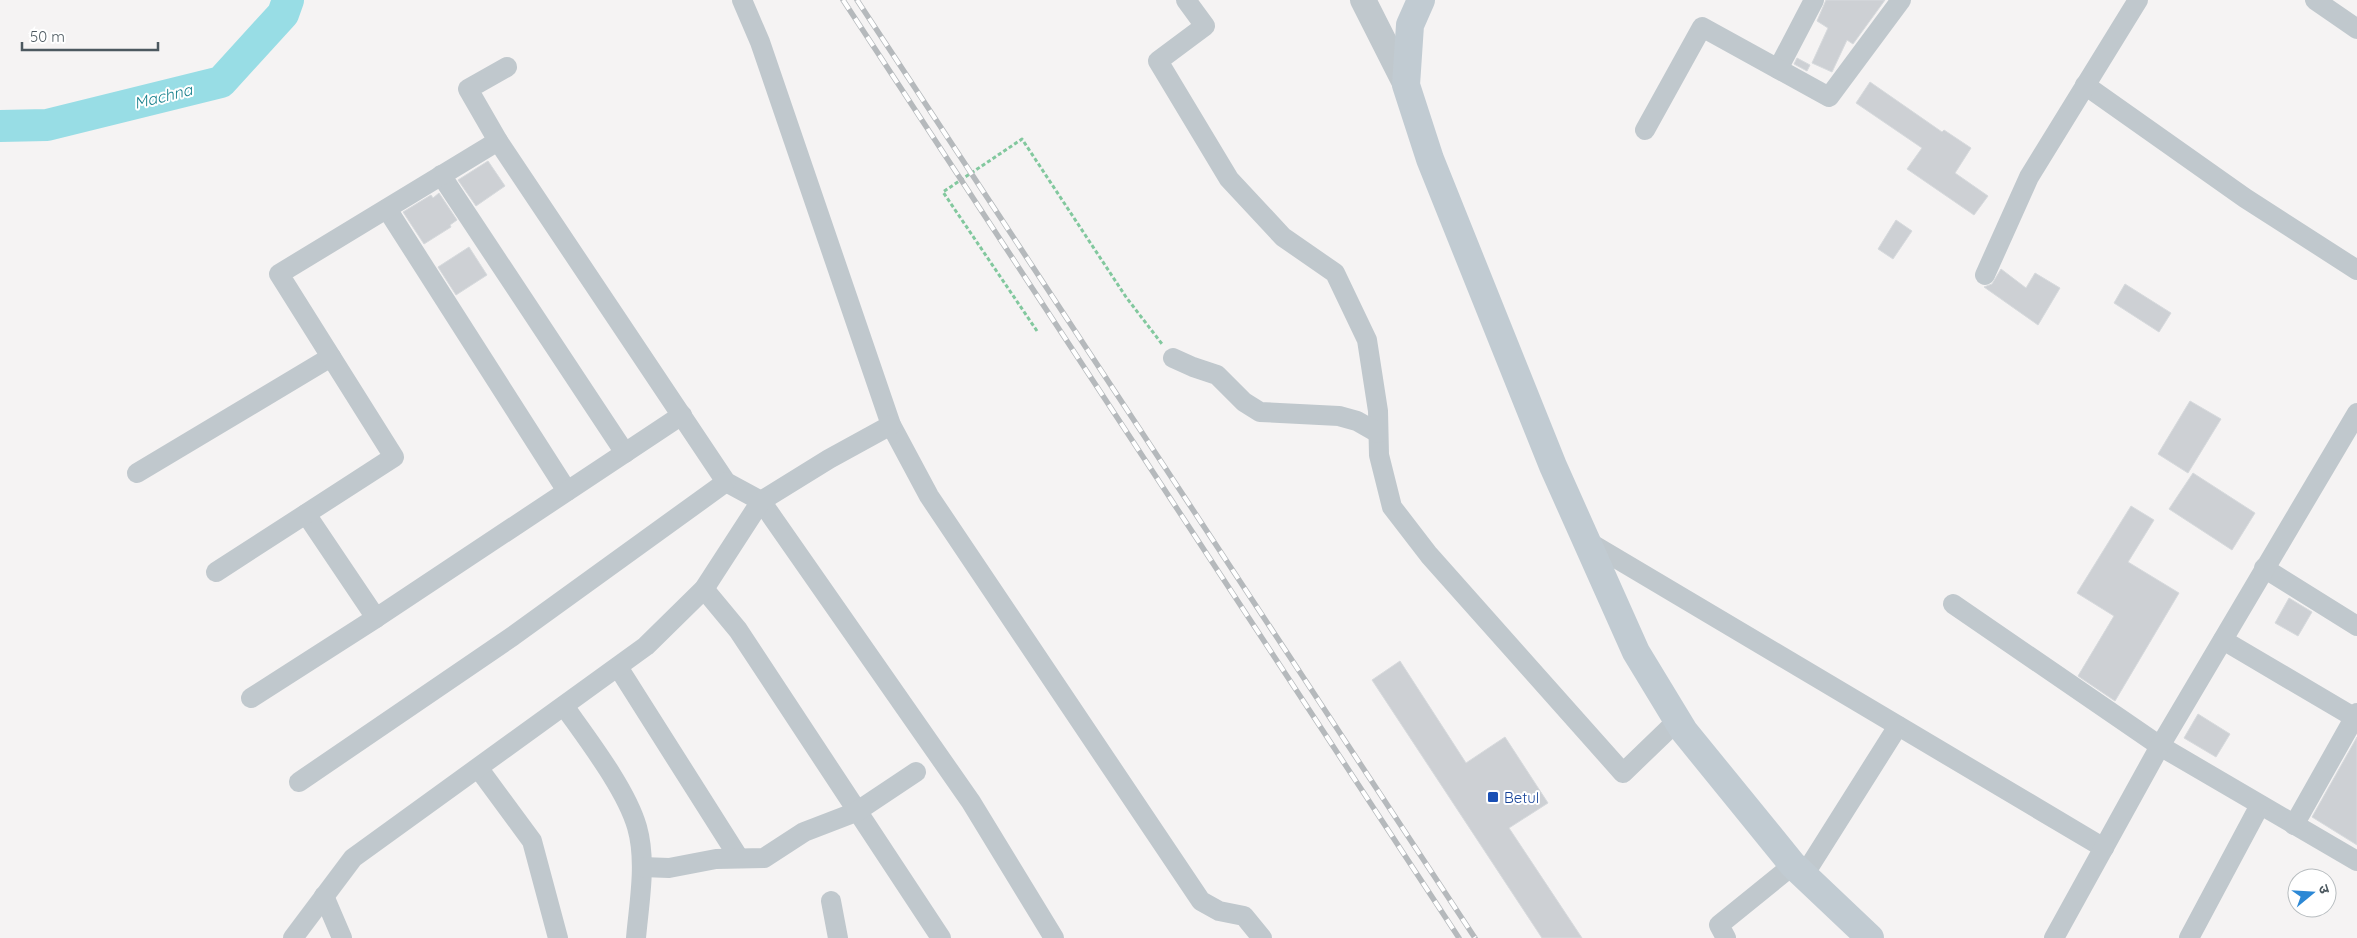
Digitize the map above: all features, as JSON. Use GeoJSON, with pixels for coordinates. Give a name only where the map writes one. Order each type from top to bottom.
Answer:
{"type":"FeatureCollection","features":[{"type":"Feature","properties":{"kind":"main road"},"geometry":{"type":"LineString","coordinates":[[1421,0],[1410,25],[1406,85],[1430,159],[1553,466],[1636,652],[1678,720],[1798,870],[1870,938]]}},
{"type":"Feature","properties":{"kind":"street"},"geometry":{"type":"LineString","coordinates":[[742,0],[760,42],[891,425],[929,496],[1202,901],[1219,911],[1244,916],[1262,938]]}},
{"type":"Feature","properties":{"kind":"street"},"geometry":{"type":"LineString","coordinates":[[1186,0],[1205,26],[1158,60],[1229,179],[1282,237],[1335,272],[1367,340],[1378,411],[1379,455],[1392,507],[1429,556],[1623,773],[1678,720]]}},
{"type":"Feature","properties":{"kind":"street"},"geometry":{"type":"LineString","coordinates":[[1363,0],[1406,85]]}},
{"type":"Feature","properties":{"kind":"street"},"geometry":{"type":"LineString","coordinates":[[1778,69],[1814,0]]}},
{"type":"Feature","properties":{"kind":"street"},"geometry":{"type":"LineString","coordinates":[[1645,130],[1702,27],[1829,97],[1901,0]]}},
{"type":"Feature","properties":{"kind":"street"},"geometry":{"type":"LineString","coordinates":[[1985,275],[2029,177],[2138,0]]}},
{"type":"Feature","properties":{"kind":"street"},"geometry":{"type":"LineString","coordinates":[[2315,0],[2354,20]]}},
{"type":"Feature","properties":{"kind":"street"},"geometry":{"type":"LineString","coordinates":[[507,67],[468,89],[498,141],[726,482],[761,501],[970,802],[1054,938]]}},
{"type":"Feature","properties":{"kind":"street"},"geometry":{"type":"LineString","coordinates":[[2086,85],[2245,198],[2357,270]]}},
{"type":"Feature","properties":{"kind":"street"},"geometry":{"type":"LineString","coordinates":[[216,572],[394,457],[279,274],[498,141]]}},
{"type":"Feature","properties":{"kind":"street"},"geometry":{"type":"LineString","coordinates":[[441,176],[625,453]]}},
{"type":"Feature","properties":{"kind":"street"},"geometry":{"type":"LineString","coordinates":[[386,209],[567,491]]}},
{"type":"Feature","properties":{"kind":"street"},"geometry":{"type":"LineString","coordinates":[[137,474],[331,357]]}},
{"type":"Feature","properties":{"kind":"street"},"geometry":{"type":"LineString","coordinates":[[1173,358],[1192,368],[1217,374],[1244,402],[1260,412],[1339,416],[1357,421],[1378,433]]}},
{"type":"Feature","properties":{"kind":"street"},"geometry":{"type":"LineString","coordinates":[[2054,938],[2160,746],[2357,413]]}},
{"type":"Feature","properties":{"kind":"street"},"geometry":{"type":"LineString","coordinates":[[252,698],[682,416]]}},
{"type":"Feature","properties":{"kind":"street"},"geometry":{"type":"LineString","coordinates":[[293,938],[353,858],[646,646],[704,589],[761,501],[829,458],[891,425]]}},
{"type":"Feature","properties":{"kind":"street"},"geometry":{"type":"LineString","coordinates":[[299,782],[513,636],[726,482]]}},
{"type":"Feature","properties":{"kind":"street"},"geometry":{"type":"LineString","coordinates":[[306,514],[376,618]]}},
{"type":"Feature","properties":{"kind":"street"},"geometry":{"type":"LineString","coordinates":[[1587,541],[2104,848]]}},
{"type":"Feature","properties":{"kind":"street"},"geometry":{"type":"LineString","coordinates":[[2264,568],[2357,626]]}},
{"type":"Feature","properties":{"kind":"street"},"geometry":{"type":"LineString","coordinates":[[704,589],[738,630],[856,812],[941,938]]}},
{"type":"Feature","properties":{"kind":"street"},"geometry":{"type":"LineString","coordinates":[[1953,604],[2160,746],[2357,862]]}},
{"type":"Feature","properties":{"kind":"street"},"geometry":{"type":"LineString","coordinates":[[2223,640],[2356,716],[2294,825]]}},
{"type":"Feature","properties":{"kind":"street"},"geometry":{"type":"LineString","coordinates":[[618,667],[739,858]]}},
{"type":"Feature","properties":{"kind":"street"},"geometry":{"type":"LineString","coordinates":[[564,706],[608,768],[637,828],[642,867],[636,938]]}},
{"type":"Feature","properties":{"kind":"street"},"geometry":{"type":"LineString","coordinates":[[1726,938],[1720,925],[1798,870],[1898,726]]}},
{"type":"Feature","properties":{"kind":"street"},"geometry":{"type":"LineString","coordinates":[[479,768],[532,841],[558,938]]}},
{"type":"Feature","properties":{"kind":"street"},"geometry":{"type":"LineString","coordinates":[[642,867],[669,868],[716,859],[764,858],[804,832],[856,812],[916,772]]}},
{"type":"Feature","properties":{"kind":"street"},"geometry":{"type":"LineString","coordinates":[[2189,938],[2260,804]]}},
{"type":"Feature","properties":{"kind":"street"},"geometry":{"type":"LineString","coordinates":[[324,896],[342,938]]}},
{"type":"Feature","properties":{"kind":"street"},"geometry":{"type":"LineString","coordinates":[[831,900],[838,938]]}},
{"type":"Feature","properties":{"kind":"path"},"geometry":{"type":"LineString","coordinates":[[1037,331],[943,192],[1022,139],[1126,297],[1173,358]]}},
{"type":"Feature","properties":{"kind":"building"},"geometry":{"type":"Polygon","coordinates":[[[1826,0],[1885,0],[1853,44],[1847,40],[1832,72],[1812,63],[1828,28],[1817,21],[1826,0]]]}},
{"type":"Feature","properties":{"kind":"building"},"geometry":{"type":"Polygon","coordinates":[[[1797,58],[1810,65],[1807,71],[1794,64],[1797,58]]]}},
{"type":"Feature","properties":{"kind":"building"},"geometry":{"type":"Polygon","coordinates":[[[1870,82],[1942,132],[1944,130],[1971,148],[1955,173],[1988,196],[1974,215],[1907,169],[1922,148],[1856,103],[1870,82]]]}},
{"type":"Feature","properties":{"kind":"building"},"geometry":{"type":"Polygon","coordinates":[[[488,161],[505,186],[476,206],[458,180],[488,161]]]}},
{"type":"Feature","properties":{"kind":"building"},"geometry":{"type":"Polygon","coordinates":[[[439,193],[457,220],[450,225],[451,227],[424,244],[403,212],[431,195],[433,198],[439,193]]]}},
{"type":"Feature","properties":{"kind":"building"},"geometry":{"type":"Polygon","coordinates":[[[1896,220],[1912,231],[1893,259],[1878,249],[1896,220]]]}},
{"type":"Feature","properties":{"kind":"building"},"geometry":{"type":"Polygon","coordinates":[[[469,247],[487,275],[456,295],[438,267],[469,247]]]}},
{"type":"Feature","properties":{"kind":"building"},"geometry":{"type":"Polygon","coordinates":[[[2001,269],[2026,288],[2035,273],[2060,288],[2038,325],[1984,287],[1992,284],[2001,269]]]}},
{"type":"Feature","properties":{"kind":"building"},"geometry":{"type":"Polygon","coordinates":[[[2125,284],[2171,313],[2159,332],[2114,303],[2125,284]]]}},
{"type":"Feature","properties":{"kind":"building"},"geometry":{"type":"Polygon","coordinates":[[[2190,401],[2221,419],[2188,473],[2158,454],[2190,401]]]}},
{"type":"Feature","properties":{"kind":"building"},"geometry":{"type":"Polygon","coordinates":[[[2193,473],[2255,513],[2232,550],[2169,509],[2193,473]]]}},
{"type":"Feature","properties":{"kind":"building"},"geometry":{"type":"Polygon","coordinates":[[[2131,506],[2154,520],[2128,562],[2179,593],[2115,701],[2078,676],[2114,616],[2077,593],[2131,506]]]}},
{"type":"Feature","properties":{"kind":"building"},"geometry":{"type":"Polygon","coordinates":[[[2289,598],[2312,612],[2298,636],[2275,623],[2289,598]]]}},
{"type":"Feature","properties":{"kind":"building"},"geometry":{"type":"Polygon","coordinates":[[[1400,661],[1466,763],[1505,737],[1548,803],[1509,828],[1582,938],[1542,938],[1372,680],[1400,661]]]}},
{"type":"Feature","properties":{"kind":"building"},"geometry":{"type":"Polygon","coordinates":[[[2198,714],[2230,734],[2216,757],[2184,738],[2198,714]]]}},
{"type":"Feature","properties":{"kind":"building"},"geometry":{"type":"Polygon","coordinates":[[[2357,737],[2357,845],[2312,817],[2357,737]]]}},
{"type":"Feature","properties":{"kind":"waterway","name":"Machna"},"geometry":{"type":"LineString","coordinates":[[0,126],[47,125],[221,82],[283,14],[288,0]]}},
{"type":"Feature","properties":{"kind":"railway"},"geometry":{"type":"LineString","coordinates":[[843,0],[1459,938]]}},
{"type":"Feature","properties":{"kind":"railway"},"geometry":{"type":"LineString","coordinates":[[857,0],[1475,938]]}},
{"type":"Feature","properties":{"kind":"place","name":"Betul"},"geometry":{"type":"Point","coordinates":[1493,797]}}]}
